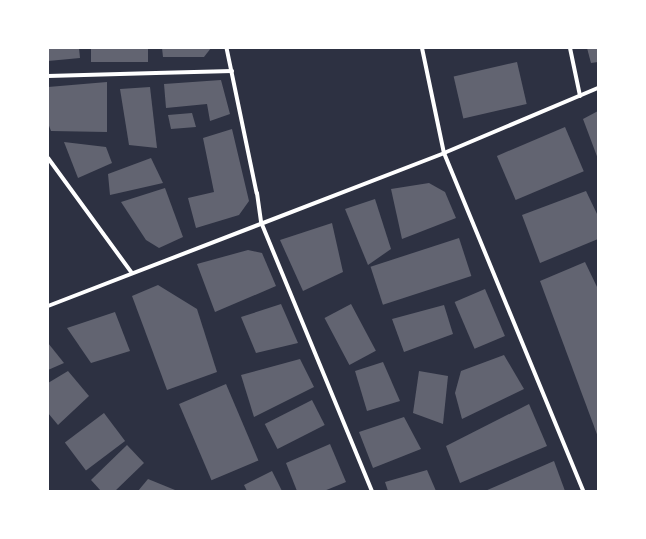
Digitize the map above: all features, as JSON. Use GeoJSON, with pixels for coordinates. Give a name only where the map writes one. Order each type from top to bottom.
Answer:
{"type":"FeatureCollection","features":[{"type":"Feature","properties":{"kind":"street"},"geometry":{"type":"LineString","coordinates":[[227,48],[257,193],[261,222],[372,491]]}},
{"type":"Feature","properties":{"kind":"street"},"geometry":{"type":"LineString","coordinates":[[422,48],[444,152],[583,491]]}},
{"type":"Feature","properties":{"kind":"street"},"geometry":{"type":"LineString","coordinates":[[570,48],[580,96]]}},
{"type":"Feature","properties":{"kind":"street"},"geometry":{"type":"LineString","coordinates":[[48,76],[232,71]]}},
{"type":"Feature","properties":{"kind":"street"},"geometry":{"type":"LineString","coordinates":[[48,306],[131,272],[444,152],[598,88]]}},
{"type":"Feature","properties":{"kind":"street"},"geometry":{"type":"LineString","coordinates":[[48,158],[131,272]]}},
{"type":"Feature","properties":{"kind":"building"},"geometry":{"type":"Polygon","coordinates":[[[48,48],[79,48],[80,58],[48,61],[48,48]]]}},
{"type":"Feature","properties":{"kind":"building"},"geometry":{"type":"Polygon","coordinates":[[[91,48],[148,48],[148,62],[91,62],[91,48]]]}},
{"type":"Feature","properties":{"kind":"building"},"geometry":{"type":"Polygon","coordinates":[[[162,48],[211,48],[204,57],[163,57],[162,48]]]}},
{"type":"Feature","properties":{"kind":"building"},"geometry":{"type":"Polygon","coordinates":[[[587,48],[598,48],[598,62],[591,63],[587,48]]]}},
{"type":"Feature","properties":{"kind":"building"},"geometry":{"type":"Polygon","coordinates":[[[517,62],[527,104],[463,119],[454,77],[517,62]]]}},
{"type":"Feature","properties":{"kind":"building"},"geometry":{"type":"Polygon","coordinates":[[[221,80],[230,114],[210,121],[207,104],[166,108],[164,84],[221,80]]]}},
{"type":"Feature","properties":{"kind":"building"},"geometry":{"type":"Polygon","coordinates":[[[107,82],[107,132],[51,131],[48,123],[48,87],[107,82]]]}},
{"type":"Feature","properties":{"kind":"building"},"geometry":{"type":"Polygon","coordinates":[[[150,87],[157,148],[129,145],[120,89],[150,87]]]}},
{"type":"Feature","properties":{"kind":"building"},"geometry":{"type":"Polygon","coordinates":[[[598,111],[598,159],[583,119],[598,111]]]}},
{"type":"Feature","properties":{"kind":"building"},"geometry":{"type":"Polygon","coordinates":[[[192,113],[196,127],[171,129],[168,115],[192,113]]]}},
{"type":"Feature","properties":{"kind":"building"},"geometry":{"type":"Polygon","coordinates":[[[565,127],[584,171],[516,200],[497,156],[565,127]]]}},
{"type":"Feature","properties":{"kind":"building"},"geometry":{"type":"Polygon","coordinates":[[[232,129],[249,201],[239,215],[196,228],[188,198],[214,192],[203,138],[232,129]]]}},
{"type":"Feature","properties":{"kind":"building"},"geometry":{"type":"Polygon","coordinates":[[[64,142],[106,147],[112,163],[78,178],[64,142]]]}},
{"type":"Feature","properties":{"kind":"building"},"geometry":{"type":"Polygon","coordinates":[[[151,158],[163,183],[110,195],[108,174],[151,158]]]}},
{"type":"Feature","properties":{"kind":"building"},"geometry":{"type":"Polygon","coordinates":[[[429,183],[445,192],[456,218],[402,239],[391,189],[429,183]]]}},
{"type":"Feature","properties":{"kind":"building"},"geometry":{"type":"Polygon","coordinates":[[[165,188],[183,237],[159,248],[146,240],[121,202],[165,188]]]}},
{"type":"Feature","properties":{"kind":"building"},"geometry":{"type":"Polygon","coordinates":[[[586,191],[598,216],[598,239],[540,263],[522,215],[586,191]]]}},
{"type":"Feature","properties":{"kind":"building"},"geometry":{"type":"Polygon","coordinates":[[[375,199],[391,249],[368,265],[345,209],[375,199]]]}},
{"type":"Feature","properties":{"kind":"building"},"geometry":{"type":"Polygon","coordinates":[[[332,223],[343,272],[303,291],[280,240],[332,223]]]}},
{"type":"Feature","properties":{"kind":"building"},"geometry":{"type":"Polygon","coordinates":[[[459,238],[471,276],[383,305],[371,267],[459,238]]]}},
{"type":"Feature","properties":{"kind":"building"},"geometry":{"type":"Polygon","coordinates":[[[248,250],[262,253],[276,286],[215,312],[197,264],[248,250]]]}},
{"type":"Feature","properties":{"kind":"building"},"geometry":{"type":"Polygon","coordinates":[[[585,262],[598,289],[598,437],[540,281],[585,262]]]}},
{"type":"Feature","properties":{"kind":"building"},"geometry":{"type":"Polygon","coordinates":[[[158,285],[197,309],[217,372],[167,390],[132,296],[158,285]]]}},
{"type":"Feature","properties":{"kind":"building"},"geometry":{"type":"Polygon","coordinates":[[[485,289],[505,336],[475,349],[455,302],[485,289]]]}},
{"type":"Feature","properties":{"kind":"building"},"geometry":{"type":"Polygon","coordinates":[[[281,304],[298,343],[256,353],[241,317],[281,304]]]}},
{"type":"Feature","properties":{"kind":"building"},"geometry":{"type":"Polygon","coordinates":[[[351,304],[376,351],[349,365],[325,318],[351,304]]]}},
{"type":"Feature","properties":{"kind":"building"},"geometry":{"type":"Polygon","coordinates":[[[444,305],[453,334],[404,352],[392,319],[444,305]]]}},
{"type":"Feature","properties":{"kind":"building"},"geometry":{"type":"Polygon","coordinates":[[[115,312],[130,351],[91,363],[67,328],[115,312]]]}},
{"type":"Feature","properties":{"kind":"building"},"geometry":{"type":"Polygon","coordinates":[[[48,343],[64,363],[48,370],[48,343]]]}},
{"type":"Feature","properties":{"kind":"building"},"geometry":{"type":"Polygon","coordinates":[[[504,355],[524,389],[462,419],[455,393],[461,371],[504,355]]]}},
{"type":"Feature","properties":{"kind":"building"},"geometry":{"type":"Polygon","coordinates":[[[300,359],[314,387],[254,417],[241,375],[300,359]]]}},
{"type":"Feature","properties":{"kind":"building"},"geometry":{"type":"Polygon","coordinates":[[[383,362],[400,401],[367,411],[355,371],[383,362]]]}},
{"type":"Feature","properties":{"kind":"building"},"geometry":{"type":"Polygon","coordinates":[[[68,371],[89,396],[58,425],[48,413],[48,383],[68,371]]]}},
{"type":"Feature","properties":{"kind":"building"},"geometry":{"type":"Polygon","coordinates":[[[419,371],[448,376],[443,424],[413,413],[419,371]]]}},
{"type":"Feature","properties":{"kind":"building"},"geometry":{"type":"Polygon","coordinates":[[[226,384],[258,460],[211,480],[179,404],[226,384]]]}},
{"type":"Feature","properties":{"kind":"building"},"geometry":{"type":"Polygon","coordinates":[[[312,400],[325,425],[277,449],[265,424],[312,400]]]}},
{"type":"Feature","properties":{"kind":"building"},"geometry":{"type":"Polygon","coordinates":[[[529,404],[547,446],[460,483],[446,446],[529,404]]]}},
{"type":"Feature","properties":{"kind":"building"},"geometry":{"type":"Polygon","coordinates":[[[104,413],[125,441],[86,470],[65,442],[104,413]]]}},
{"type":"Feature","properties":{"kind":"building"},"geometry":{"type":"Polygon","coordinates":[[[404,417],[421,449],[373,468],[359,432],[404,417]]]}},
{"type":"Feature","properties":{"kind":"building"},"geometry":{"type":"Polygon","coordinates":[[[330,444],[346,482],[324,491],[297,491],[286,463],[330,444]]]}},
{"type":"Feature","properties":{"kind":"building"},"geometry":{"type":"Polygon","coordinates":[[[127,445],[144,463],[115,491],[101,491],[91,480],[127,445]]]}},
{"type":"Feature","properties":{"kind":"building"},"geometry":{"type":"Polygon","coordinates":[[[554,461],[565,491],[485,491],[554,461]]]}},
{"type":"Feature","properties":{"kind":"building"},"geometry":{"type":"Polygon","coordinates":[[[427,470],[436,491],[388,491],[385,482],[427,470]]]}},
{"type":"Feature","properties":{"kind":"building"},"geometry":{"type":"Polygon","coordinates":[[[272,471],[282,491],[247,491],[244,485],[272,471]]]}},
{"type":"Feature","properties":{"kind":"building"},"geometry":{"type":"Polygon","coordinates":[[[148,479],[175,490],[138,491],[148,479]]]}}]}
